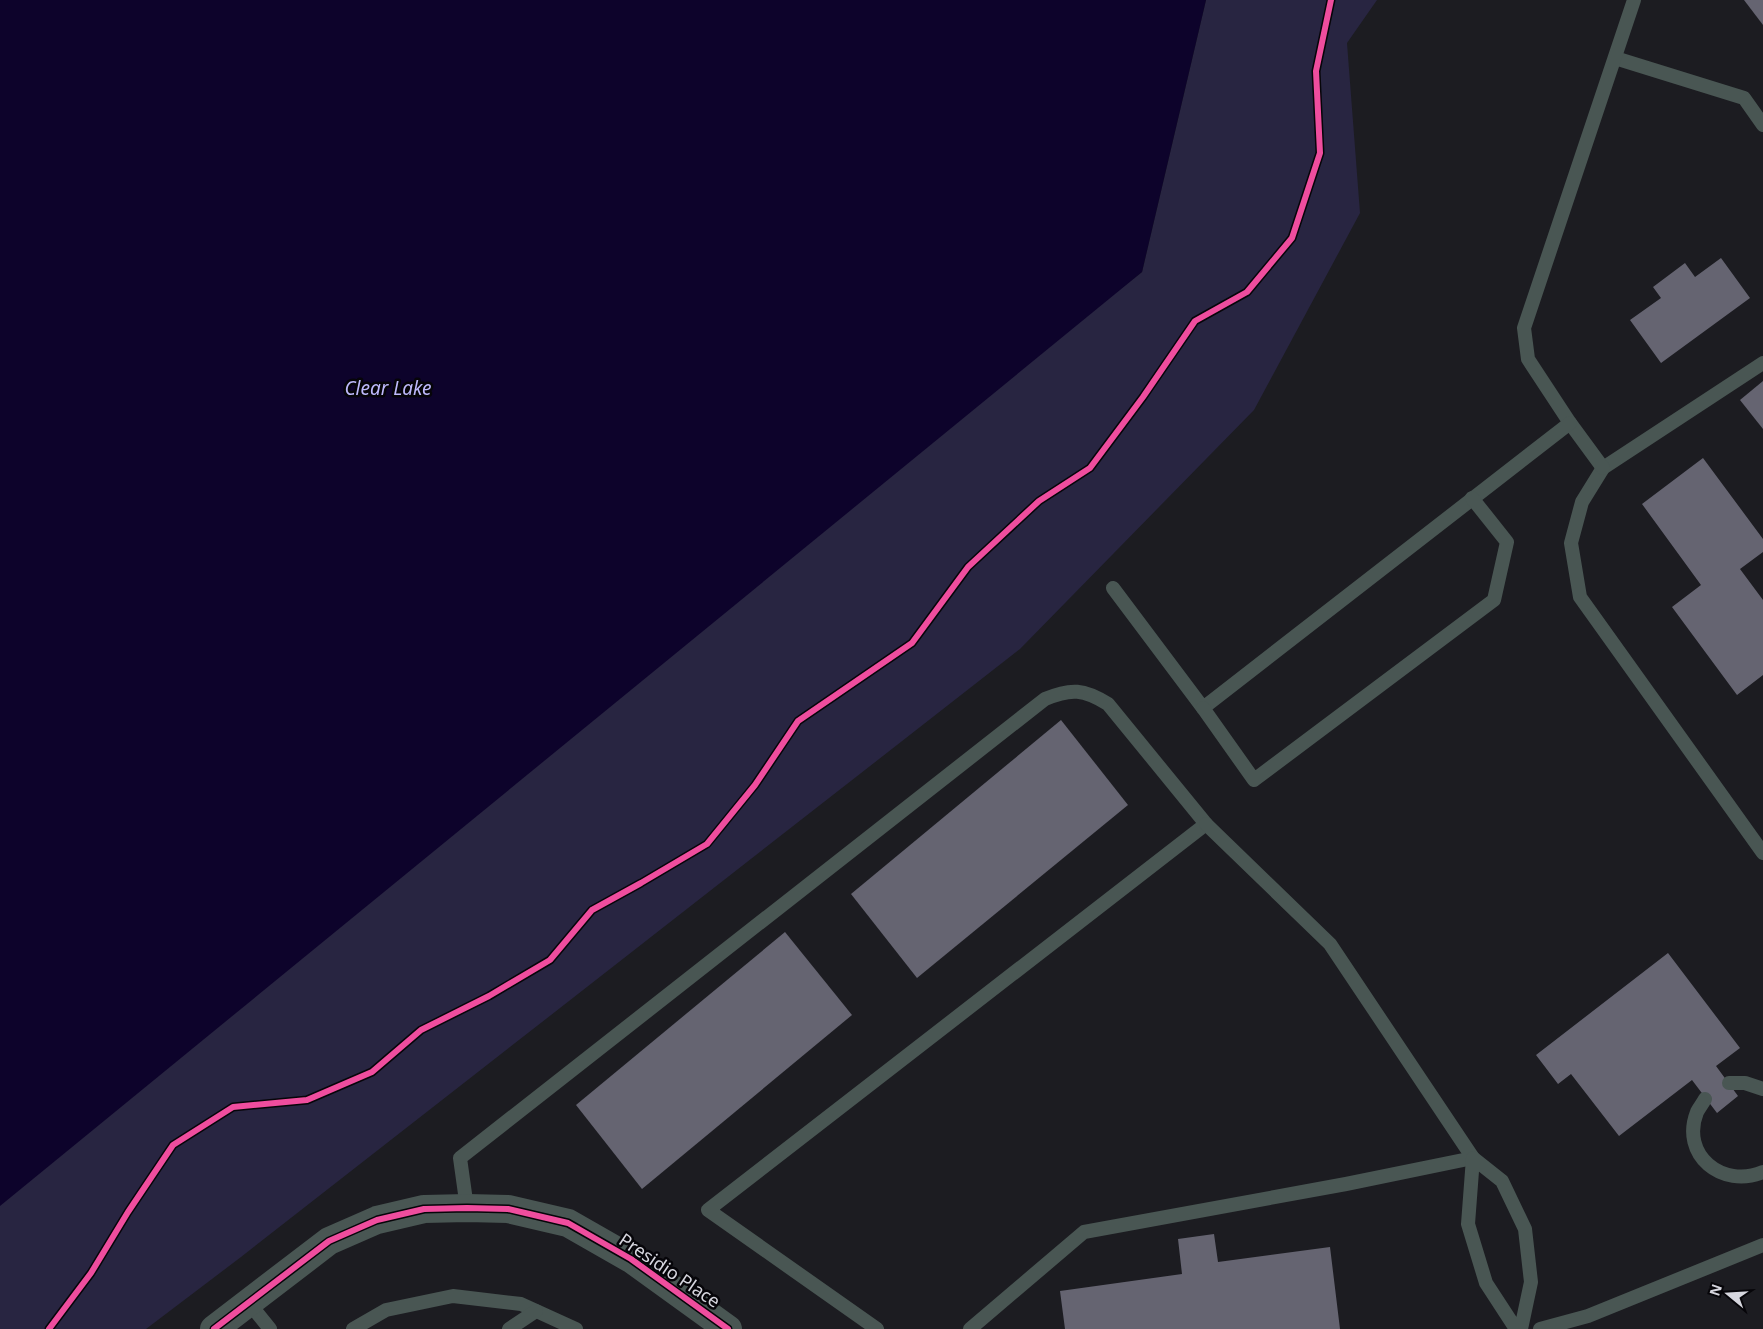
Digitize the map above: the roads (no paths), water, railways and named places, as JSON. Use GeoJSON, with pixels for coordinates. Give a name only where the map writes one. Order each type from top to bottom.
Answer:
{"type":"FeatureCollection","features":[{"type":"Feature","properties":{"kind":"street","name":"Presidio Place"},"geometry":{"type":"LineString","coordinates":[[214,1329],[329,1241],[377,1220],[424,1209],[468,1208],[508,1209],[568,1223],[632,1259],[728,1329]]}},
{"type":"Feature","properties":{"kind":"lane"},"geometry":{"type":"LineString","coordinates":[[1604,468],[1570,423],[1528,359],[1524,328],[1634,0]]}},
{"type":"Feature","properties":{"kind":"lane"},"geometry":{"type":"LineString","coordinates":[[1615,58],[1744,98],[1763,125]]}},
{"type":"Feature","properties":{"kind":"lane"},"geometry":{"type":"LineString","coordinates":[[1763,363],[1604,468],[1582,502],[1571,543],[1580,597],[1763,853]]}},
{"type":"Feature","properties":{"kind":"lane"},"geometry":{"type":"LineString","coordinates":[[1203,708],[1570,423]]}},
{"type":"Feature","properties":{"kind":"lane"},"geometry":{"type":"LineString","coordinates":[[1113,588],[1203,708],[1254,780],[1494,600],[1507,542],[1472,498]]}},
{"type":"Feature","properties":{"kind":"lane"},"geometry":{"type":"LineString","coordinates":[[468,1208],[460,1158],[1045,699],[1060,693],[1077,691],[1093,695],[1108,704],[1206,824],[1330,944],[1473,1158],[1502,1180],[1525,1229],[1531,1282],[1521,1329]]}},
{"type":"Feature","properties":{"kind":"lane"},"geometry":{"type":"LineString","coordinates":[[877,1329],[708,1210],[1206,824]]}},
{"type":"Feature","properties":{"kind":"lane"},"geometry":{"type":"LineString","coordinates":[[1729,1083],[1745,1083],[1763,1089]]}},
{"type":"Feature","properties":{"kind":"lane"},"geometry":{"type":"LineString","coordinates":[[1706,1099],[1698,1112],[1694,1126],[1695,1141],[1700,1155],[1709,1166],[1722,1174],[1736,1178],[1751,1177],[1763,1172]]}},
{"type":"Feature","properties":{"kind":"lane"},"geometry":{"type":"LineString","coordinates":[[970,1329],[1084,1232],[1346,1184],[1473,1158]]}},
{"type":"Feature","properties":{"kind":"lane"},"geometry":{"type":"LineString","coordinates":[[1473,1158],[1468,1224],[1486,1283],[1516,1329]]}},
{"type":"Feature","properties":{"kind":"lane"},"geometry":{"type":"LineString","coordinates":[[1540,1329],[1588,1316],[1763,1245]]}},
{"type":"Feature","properties":{"kind":"lane"},"geometry":{"type":"LineString","coordinates":[[354,1329],[386,1310],[453,1296],[521,1304],[576,1329]]}},
{"type":"Feature","properties":{"kind":"lane"},"geometry":{"type":"LineString","coordinates":[[249,1303],[270,1329]]}},
{"type":"Feature","properties":{"kind":"lane"},"geometry":{"type":"LineString","coordinates":[[509,1329],[536,1311]]}},
{"type":"Feature","properties":{"kind":"water","name":"Clear Lake"},"geometry":{"type":"Polygon","coordinates":[[[0,0],[1206,0],[1142,272],[0,1206],[0,0]]]}}]}
